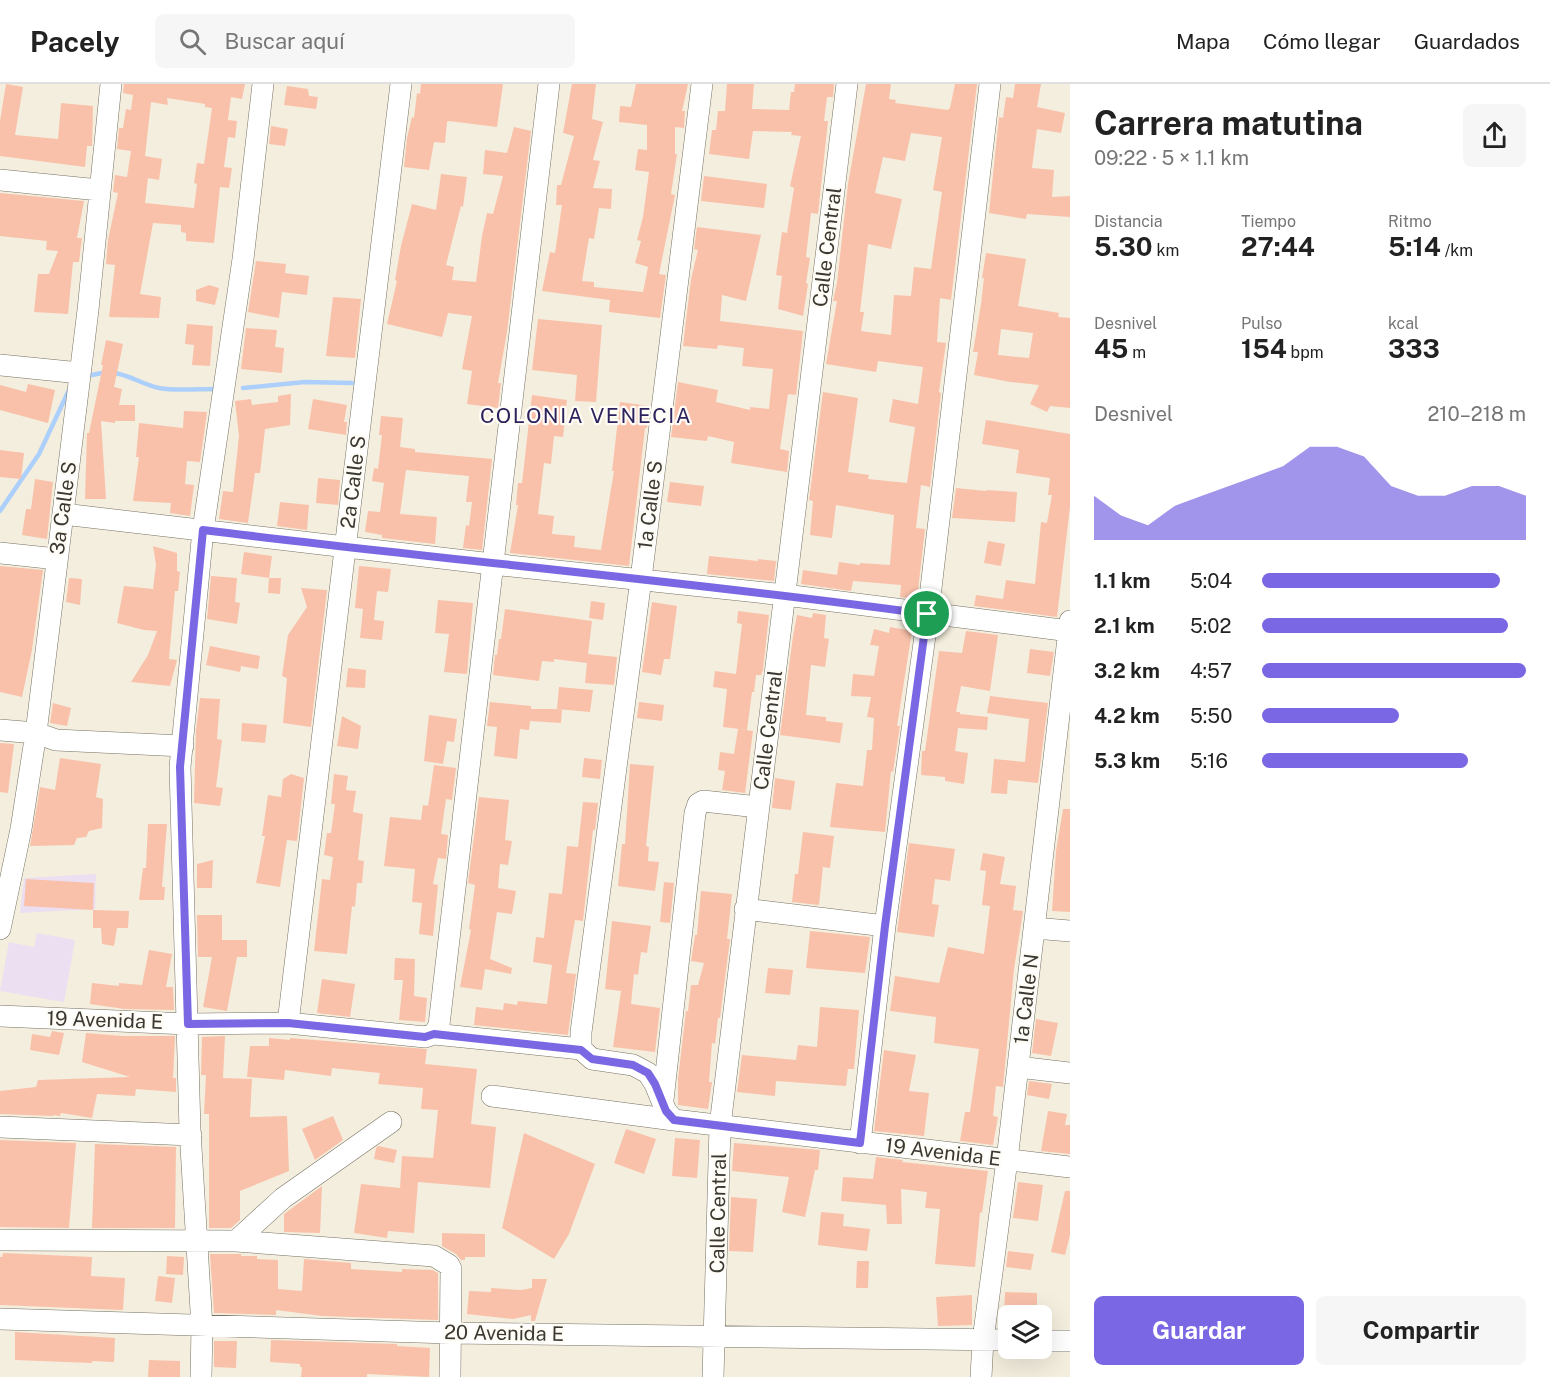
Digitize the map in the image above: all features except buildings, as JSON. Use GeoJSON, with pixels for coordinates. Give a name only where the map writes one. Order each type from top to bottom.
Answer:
{"type":"FeatureCollection","features":[{"type":"Feature","properties":{"kind":"street","name":"3a Calle S"},"geometry":{"type":"LineString","coordinates":[[1,922],[21,829],[36,733],[88,310],[111,84]]}},
{"type":"Feature","properties":{"kind":"street"},"geometry":{"type":"LineString","coordinates":[[201,1377],[202,1327],[195,1242],[196,1197],[191,1136],[180,767],[203,530],[243,259],[263,84]]}},
{"type":"Feature","properties":{"kind":"street","name":"2a Calle S"},"geometry":{"type":"LineString","coordinates":[[288,1023],[401,84]]}},
{"type":"Feature","properties":{"kind":"street"},"geometry":{"type":"LineString","coordinates":[[429,1035],[439,1025],[549,84]]}},
{"type":"Feature","properties":{"kind":"street","name":"1a Calle S"},"geometry":{"type":"LineString","coordinates":[[581,1041],[702,84]]}},
{"type":"Feature","properties":{"kind":"street","name":"Calle Central"},"geometry":{"type":"LineString","coordinates":[[714,1377],[720,1126],[847,84]]}},
{"type":"Feature","properties":{"kind":"street"},"geometry":{"type":"LineString","coordinates":[[860,1143],[885,926],[927,614],[990,84]]}},
{"type":"Feature","properties":{"kind":"street"},"geometry":{"type":"LineString","coordinates":[[0,180],[99,190]]}},
{"type":"Feature","properties":{"kind":"street"},"geometry":{"type":"LineString","coordinates":[[0,365],[80,373]]}},
{"type":"Feature","properties":{"kind":"street"},"geometry":{"type":"LineString","coordinates":[[63,514],[345,548],[785,595],[927,614],[1070,628]]}},
{"type":"Feature","properties":{"kind":"street"},"geometry":{"type":"LineString","coordinates":[[0,552],[57,559]]}},
{"type":"Feature","properties":{"kind":"street","name":"1a Calle N"},"geometry":{"type":"LineString","coordinates":[[981,1377],[983,1340],[1034,928],[1061,783],[1070,628]]}},
{"type":"Feature","properties":{"kind":"street"},"geometry":{"type":"LineString","coordinates":[[0,730],[36,733],[56,740],[183,746]]}},
{"type":"Feature","properties":{"kind":"street"},"geometry":{"type":"LineString","coordinates":[[668,1112],[695,813],[698,804],[703,801],[758,807]]}},
{"type":"Feature","properties":{"kind":"street"},"geometry":{"type":"LineString","coordinates":[[745,909],[885,926]]}},
{"type":"Feature","properties":{"kind":"street"},"geometry":{"type":"LineString","coordinates":[[1034,928],[1070,931]]}},
{"type":"Feature","properties":{"kind":"street","name":"19 Avenida E"},"geometry":{"type":"LineString","coordinates":[[0,1016],[188,1024],[288,1023],[429,1035],[581,1041]]}},
{"type":"Feature","properties":{"kind":"street"},"geometry":{"type":"LineString","coordinates":[[581,1041],[592,1059],[633,1065],[648,1073],[668,1112]]}},
{"type":"Feature","properties":{"kind":"street"},"geometry":{"type":"LineString","coordinates":[[1017,1067],[1070,1073]]}},
{"type":"Feature","properties":{"kind":"street","name":"19 Avenida E"},"geometry":{"type":"LineString","coordinates":[[492,1096],[668,1112],[720,1126],[1070,1167]]}},
{"type":"Feature","properties":{"kind":"street"},"geometry":{"type":"LineString","coordinates":[[236,1241],[283,1198],[391,1122]]}},
{"type":"Feature","properties":{"kind":"street"},"geometry":{"type":"LineString","coordinates":[[0,1127],[191,1136]]}},
{"type":"Feature","properties":{"kind":"street"},"geometry":{"type":"LineString","coordinates":[[0,1239],[236,1241],[434,1256],[449,1264],[452,1269],[450,1377]]}},
{"type":"Feature","properties":{"kind":"street","name":"20 Avenida E"},"geometry":{"type":"LineString","coordinates":[[0,1319],[450,1333],[998,1340]]}},
{"type":"Feature","properties":{"kind":"street"},"geometry":{"type":"LineString","coordinates":[[1052,1341],[1070,1341]]}},
{"type":"Feature","properties":{"kind":"shaded area"},"geometry":{"type":"Polygon","coordinates":[[[96,874],[95,909],[20,913],[24,878],[96,874]]]}},
{"type":"Feature","properties":{"kind":"shaded area"},"geometry":{"type":"Polygon","coordinates":[[[37,933],[75,940],[64,1002],[0,991],[9,942],[34,947],[37,933]]]}},
{"type":"Feature","properties":{"kind":"waterway"},"geometry":{"type":"LineString","coordinates":[[92,375],[120,374],[165,389],[215,389]]}},
{"type":"Feature","properties":{"kind":"waterway"},"geometry":{"type":"LineString","coordinates":[[243,388],[305,382],[352,383]]}},
{"type":"Feature","properties":{"kind":"waterway"},"geometry":{"type":"LineString","coordinates":[[0,511],[39,454],[69,390]]}},
{"type":"Feature","properties":{"kind":"district","name":"COLONIA VENECIA"},"geometry":{"type":"Point","coordinates":[586,415]}},
{"type":"Feature","properties":{"kind":"route"},"geometry":{"type":"LineString","coordinates":[[203,530],[345,548],[785,595],[927,614],[885,926],[860,1143],[674,1120],[666,1111],[648,1073],[633,1065],[592,1059],[581,1050],[434,1034],[425,1037],[288,1023],[188,1024],[180,767],[203,530]]}}]}
